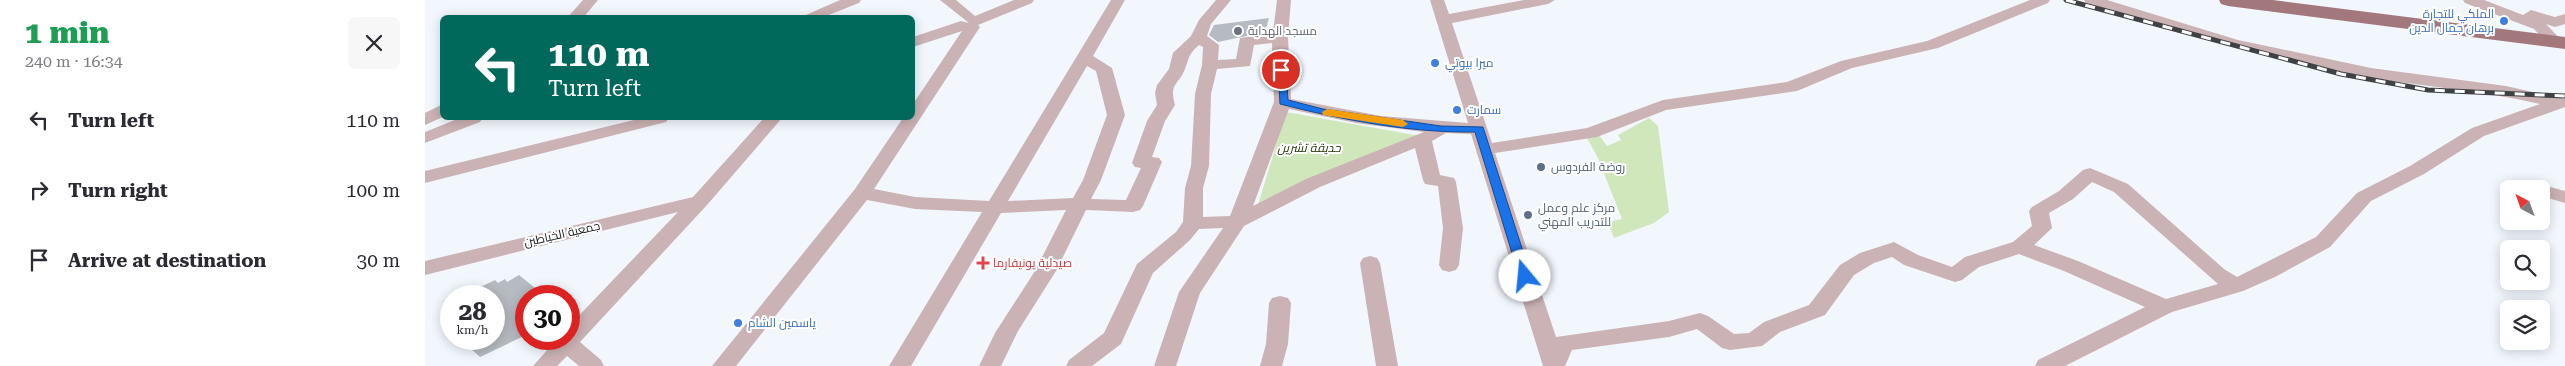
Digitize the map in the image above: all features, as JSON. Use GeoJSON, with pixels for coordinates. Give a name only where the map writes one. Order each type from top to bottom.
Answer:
{"type":"FeatureCollection","features":[{"type":"Feature","properties":{"kind":"main road"},"geometry":{"type":"LineString","coordinates":[[2228,0],[2560,43]]}},
{"type":"Feature","properties":{"kind":"street"},"geometry":{"type":"LineString","coordinates":[[577,15],[591,0]]}},
{"type":"Feature","properties":{"kind":"street"},"geometry":{"type":"LineString","coordinates":[[814,15],[854,0]]}},
{"type":"Feature","properties":{"kind":"street"},"geometry":{"type":"LineString","coordinates":[[947,0],[970,23]]}},
{"type":"Feature","properties":{"kind":"street"},"geometry":{"type":"LineString","coordinates":[[915,41],[970,23],[1027,0]]}},
{"type":"Feature","properties":{"kind":"street"},"geometry":{"type":"LineString","coordinates":[[901,366],[1118,0]]}},
{"type":"Feature","properties":{"kind":"street"},"geometry":{"type":"LineString","coordinates":[[862,193],[915,203],[995,207],[1079,204],[1133,206],[1153,162],[1141,163],[1156,121],[1166,105],[1163,93],[1165,85],[1177,69],[1181,53],[1198,38],[1204,24],[1224,0]]}},
{"type":"Feature","properties":{"kind":"street"},"geometry":{"type":"LineString","coordinates":[[1165,366],[1190,292],[1237,222],[1283,102],[1280,37],[1284,0]]}},
{"type":"Feature","properties":{"kind":"street"},"geometry":{"type":"LineString","coordinates":[[1437,0],[1480,129],[1554,366]]}},
{"type":"Feature","properties":{"kind":"street"},"geometry":{"type":"LineString","coordinates":[[1443,20],[1548,0]]}},
{"type":"Feature","properties":{"kind":"street"},"geometry":{"type":"LineString","coordinates":[[1485,149],[1591,133],[1663,105],[1791,87],[1847,64],[1932,44],[2043,0]]}},
{"type":"Feature","properties":{"kind":"street"},"geometry":{"type":"LineString","coordinates":[[2091,0],[2235,44],[2371,73],[2505,91],[2562,101]]}},
{"type":"Feature","properties":{"kind":"street"},"geometry":{"type":"LineString","coordinates":[[2470,0],[2539,26],[2560,43]]}},
{"type":"Feature","properties":{"kind":"street"},"geometry":{"type":"LineString","coordinates":[[2490,0],[2540,19],[2555,22],[2565,18]]}},
{"type":"Feature","properties":{"kind":"street"},"geometry":{"type":"LineString","coordinates":[[915,112],[970,23]]}},
{"type":"Feature","properties":{"kind":"street"},"geometry":{"type":"LineString","coordinates":[[1210,65],[1244,63],[1246,40],[1280,37]]}},
{"type":"Feature","properties":{"kind":"street"},"geometry":{"type":"LineString","coordinates":[[1077,366],[1113,338],[1144,269],[1183,236],[1193,223],[1194,188],[1200,166],[1203,94],[1210,65],[1211,45],[1198,38]]}},
{"type":"Feature","properties":{"kind":"street"},"geometry":{"type":"LineString","coordinates":[[990,366],[1004,335],[1034,292],[1056,247],[1064,237],[1069,223],[1092,180],[1116,115],[1104,68],[1083,57]]}},
{"type":"Feature","properties":{"kind":"street"},"geometry":{"type":"LineString","coordinates":[[2045,366],[2164,307],[2236,286],[2269,272],[2323,242],[2364,196],[2417,170],[2478,132],[2562,101]]}},
{"type":"Feature","properties":{"kind":"street"},"geometry":{"type":"LineString","coordinates":[[1283,102],[1323,112],[1441,129],[1480,129]]}},
{"type":"Feature","properties":{"kind":"street"},"geometry":{"type":"LineString","coordinates":[[425,120],[440,111]]}},
{"type":"Feature","properties":{"kind":"street"},"geometry":{"type":"LineString","coordinates":[[425,138],[470,120]]}},
{"type":"Feature","properties":{"kind":"street"},"geometry":{"type":"LineString","coordinates":[[425,177],[527,153],[652,120]]}},
{"type":"Feature","properties":{"kind":"street"},"geometry":{"type":"LineString","coordinates":[[580,329],[771,120]]}},
{"type":"Feature","properties":{"kind":"street"},"geometry":{"type":"LineString","coordinates":[[723,366],[862,193],[910,120]]}},
{"type":"Feature","properties":{"kind":"street"},"geometry":{"type":"LineString","coordinates":[[1193,223],[1237,222],[1313,184],[1422,139],[1441,129]]}},
{"type":"Feature","properties":{"kind":"street"},"geometry":{"type":"LineString","coordinates":[[1422,139],[1432,180],[1447,182],[1453,228],[1449,266]]}},
{"type":"Feature","properties":{"kind":"street"},"geometry":{"type":"LineString","coordinates":[[1554,366],[1563,343],[1669,329],[1700,321],[1730,342],[1755,340],[1772,327],[1817,310],[1847,270],[1867,258],[1894,249],[1911,260],[1955,275],[1972,262],[2020,247],[2042,228],[2039,211],[2066,195],[2089,174],[2121,188],[2217,274],[2236,286]]}},
{"type":"Feature","properties":{"kind":"street"},"geometry":{"type":"LineString","coordinates":[[2550,193],[2565,197]]}},
{"type":"Feature","properties":{"kind":"street","name":"جمعية الخياطين"},"geometry":{"type":"LineString","coordinates":[[425,268],[699,201]]}},
{"type":"Feature","properties":{"kind":"street"},"geometry":{"type":"LineString","coordinates":[[2020,247],[2071,266],[2164,307]]}},
{"type":"Feature","properties":{"kind":"street"},"geometry":{"type":"LineString","coordinates":[[1370,263],[1387,366]]}},
{"type":"Feature","properties":{"kind":"street"},"geometry":{"type":"LineString","coordinates":[[1271,366],[1277,344],[1280,303]]}},
{"type":"Feature","properties":{"kind":"street"},"geometry":{"type":"LineString","coordinates":[[544,366],[560,350]]}},
{"type":"Feature","properties":{"kind":"street"},"geometry":{"type":"LineString","coordinates":[[575,350],[593,366]]}},
{"type":"Feature","properties":{"kind":"green space","name":"حديقة تشرين"},"geometry":{"type":"Polygon","coordinates":[[[1286,112],[1420,136],[1258,205],[1286,112]]]}},
{"type":"Feature","properties":{"kind":"green space"},"geometry":{"type":"Polygon","coordinates":[[[1649,118],[1658,126],[1669,212],[1654,223],[1614,238],[1608,222],[1622,219],[1597,156],[1587,138],[1599,135],[1607,146],[1621,140],[1618,135],[1649,118]]]}},
{"type":"Feature","properties":{"kind":"building","name":"مسجد الهداية"},"geometry":{"type":"Polygon","coordinates":[[[1269,18],[1265,32],[1218,42],[1209,35],[1214,25],[1269,18]]]}},
{"type":"Feature","properties":{"kind":"building"},"geometry":{"type":"Polygon","coordinates":[[[519,275],[531,285],[515,285],[515,340],[505,345],[505,285],[485,285],[495,280],[498,283],[505,279],[507,282],[519,275]]]}},
{"type":"Feature","properties":{"kind":"building"},"geometry":{"type":"Polygon","coordinates":[[[472,350],[495,350],[480,357],[472,350]]]}},
{"type":"Feature","properties":{"kind":"railway"},"geometry":{"type":"LineString","coordinates":[[2066,0],[2341,74],[2428,90],[2565,96]]}},
{"type":"Feature","properties":{"kind":"slow traffic"},"geometry":{"type":"LineString","coordinates":[[1327,112],[1403,124]]}},
{"type":"Feature","properties":{"kind":"place","name":"الملكي للتجارة برهان جمال الدين"},"geometry":{"type":"Point","coordinates":[2504,21]}},
{"type":"Feature","properties":{"kind":"place","name":"مسجد الهداية"},"geometry":{"type":"Point","coordinates":[1238,31]}},
{"type":"Feature","properties":{"kind":"place","name":"ميرا بيوتي"},"geometry":{"type":"Point","coordinates":[1435,63]}},
{"type":"Feature","properties":{"kind":"place","name":"سمارت"},"geometry":{"type":"Point","coordinates":[1457,110]}},
{"type":"Feature","properties":{"kind":"place","name":"روضة الفردوس"},"geometry":{"type":"Point","coordinates":[1541,167]}},
{"type":"Feature","properties":{"kind":"place","name":"مركز علم وعمل للتدريب المهني"},"geometry":{"type":"Point","coordinates":[1528,215]}},
{"type":"Feature","properties":{"kind":"place","name":"صيدلية يونيفارما"},"geometry":{"type":"Point","coordinates":[983,263]}},
{"type":"Feature","properties":{"kind":"place","name":"ياسمين الشام"},"geometry":{"type":"Point","coordinates":[738,323]}},
{"type":"Feature","properties":{"kind":"route"},"geometry":{"type":"LineString","coordinates":[[1281,70],[1283,102],[1323,112],[1441,129],[1480,129],[1525,276]]}}]}
